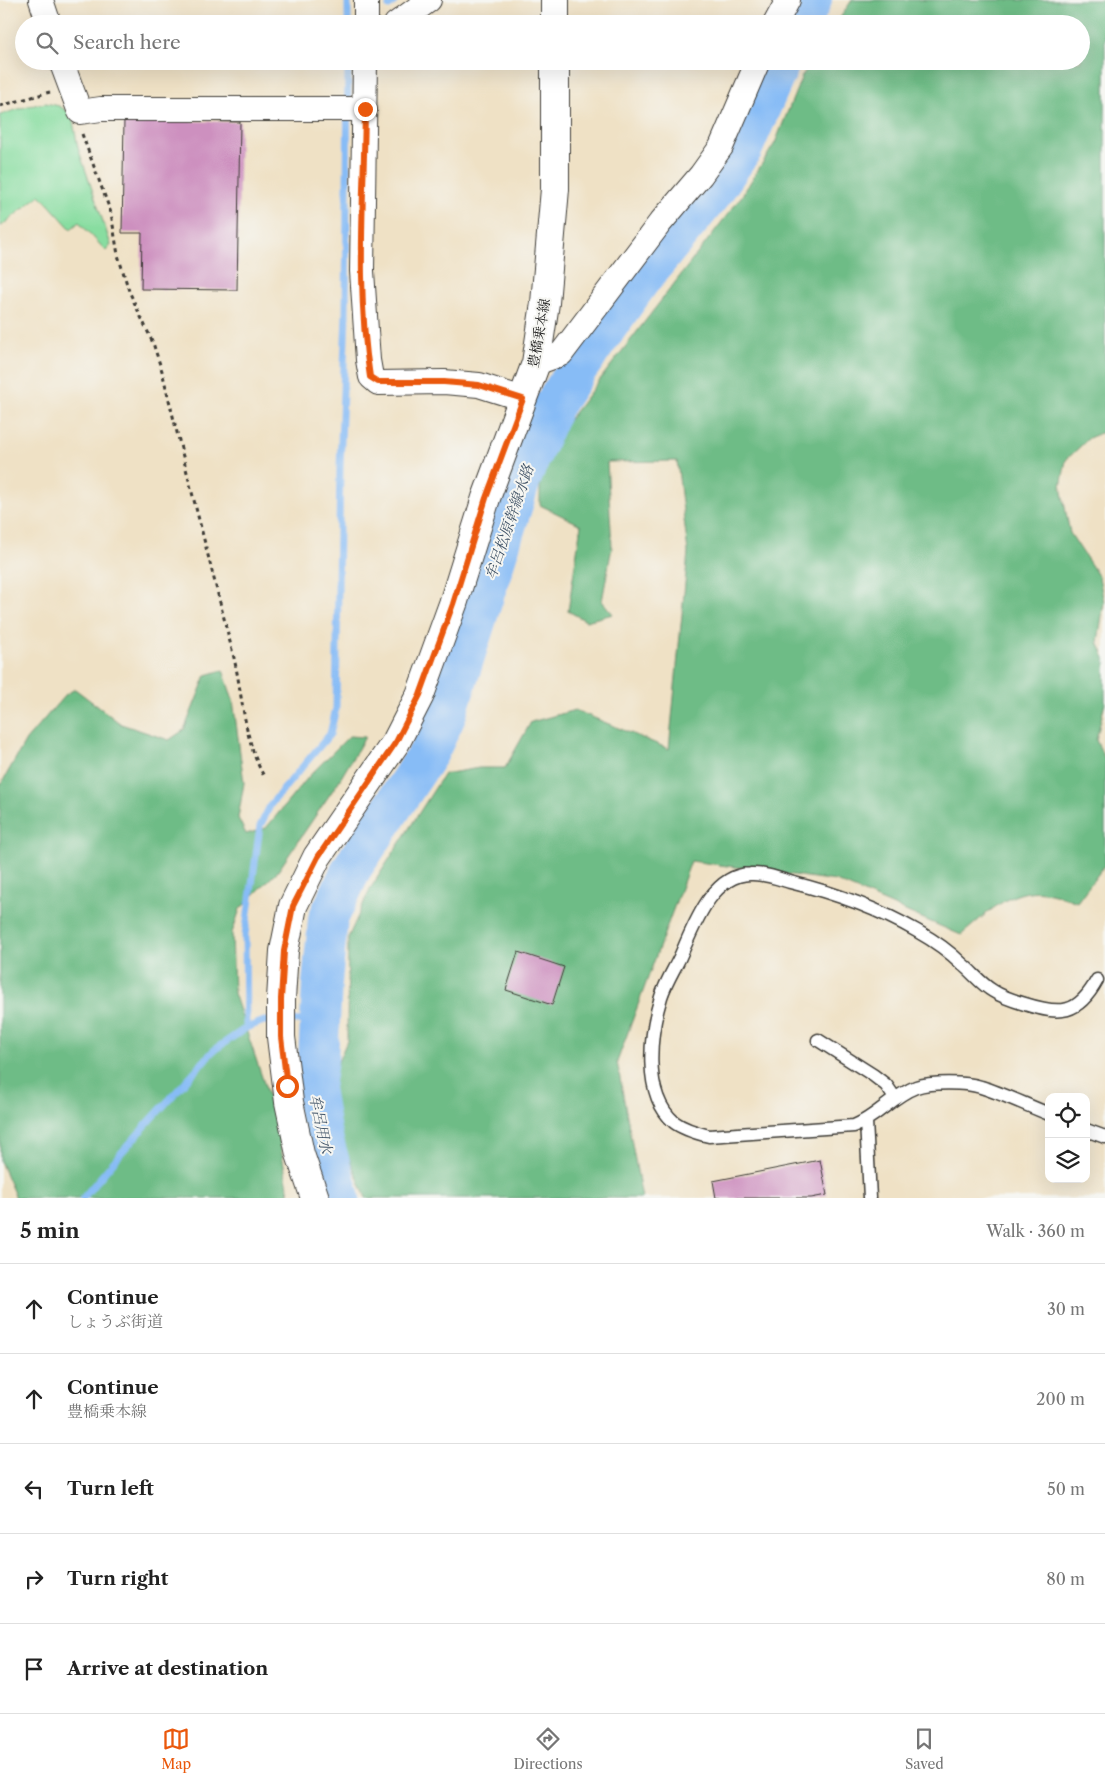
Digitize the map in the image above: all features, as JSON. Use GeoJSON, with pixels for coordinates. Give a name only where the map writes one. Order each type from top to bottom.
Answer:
{"type":"FeatureCollection","features":[{"type":"Feature","properties":{"kind":"main road"},"geometry":{"type":"LineString","coordinates":[[555,0],[555,15]]}},
{"type":"Feature","properties":{"kind":"main road","name":"豊橋乗本線"},"geometry":{"type":"LineString","coordinates":[[315,1198],[300,1154],[289,1102],[281,1037],[284,951],[293,906],[318,857],[396,742],[420,695],[453,604],[486,498],[536,363],[545,303],[555,189],[555,70]]}},
{"type":"Feature","properties":{"kind":"street"},"geometry":{"type":"LineString","coordinates":[[41,0],[46,15]]}},
{"type":"Feature","properties":{"kind":"street"},"geometry":{"type":"LineString","coordinates":[[366,0],[366,15]]}},
{"type":"Feature","properties":{"kind":"street"},"geometry":{"type":"LineString","coordinates":[[408,15],[429,0]]}},
{"type":"Feature","properties":{"kind":"street"},"geometry":{"type":"LineString","coordinates":[[779,15],[788,0]]}},
{"type":"Feature","properties":{"kind":"street"},"geometry":{"type":"LineString","coordinates":[[64,70],[80,112],[101,109],[362,109]]}},
{"type":"Feature","properties":{"kind":"street"},"geometry":{"type":"LineString","coordinates":[[365,70],[362,109],[362,271],[370,377],[378,382],[444,382],[479,385],[523,399]]}},
{"type":"Feature","properties":{"kind":"street"},"geometry":{"type":"LineString","coordinates":[[536,363],[561,354],[660,223],[701,175],[721,147],[754,70]]}},
{"type":"Feature","properties":{"kind":"lane"},"geometry":{"type":"LineString","coordinates":[[1045,1112],[979,1086],[938,1083],[916,1087],[895,1098],[866,1121],[854,1126],[709,1136],[695,1133],[674,1122],[657,1096],[652,1078],[651,1044],[661,996],[702,909],[718,889],[740,876],[750,874],[767,876],[832,892],[867,907],[917,931],[949,952],[994,992],[1046,1011],[1064,1010],[1078,1004],[1090,992],[1097,980]]}},
{"type":"Feature","properties":{"kind":"lane"},"geometry":{"type":"LineString","coordinates":[[818,1040],[873,1075],[886,1085],[895,1098]]}},
{"type":"Feature","properties":{"kind":"lane"},"geometry":{"type":"LineString","coordinates":[[866,1121],[870,1198]]}},
{"type":"Feature","properties":{"kind":"lane"},"geometry":{"type":"LineString","coordinates":[[1090,1131],[1105,1137]]}},
{"type":"Feature","properties":{"kind":"path"},"geometry":{"type":"LineString","coordinates":[[0,106],[69,86]]}},
{"type":"Feature","properties":{"kind":"path"},"geometry":{"type":"LineString","coordinates":[[80,112],[82,138],[111,213],[118,255],[129,291],[153,344],[162,371],[234,662],[249,736],[257,765],[265,778]]}},
{"type":"Feature","properties":{"kind":"green space"},"geometry":{"type":"Polygon","coordinates":[[[852,0],[1105,0],[1105,431],[1089,438],[1066,460],[1061,487],[1070,533],[1099,577],[1104,602],[1098,642],[1105,658],[1105,703],[1096,740],[1105,759],[1105,865],[1077,902],[1048,893],[1032,892],[1020,894],[999,904],[961,935],[836,881],[691,861],[617,1062],[642,1198],[366,1198],[335,1125],[327,1087],[347,1041],[348,938],[370,889],[444,774],[479,768],[505,768],[531,722],[575,710],[669,749],[688,552],[677,461],[607,462],[612,547],[602,601],[613,614],[586,621],[568,611],[581,525],[540,505],[540,477],[561,430],[741,197],[775,143],[806,70],[1090,70],[1090,15],[842,15],[852,0]]]}},
{"type":"Feature","properties":{"kind":"green space"},"geometry":{"type":"Polygon","coordinates":[[[46,103],[59,106],[67,111],[73,121],[78,148],[111,245],[106,251],[79,222],[71,229],[40,195],[0,227],[0,115],[28,106],[46,103]]]}},
{"type":"Feature","properties":{"kind":"green space"},"geometry":{"type":"Polygon","coordinates":[[[223,670],[233,700],[244,783],[238,818],[246,834],[266,828],[310,775],[349,736],[365,737],[339,781],[278,871],[240,909],[232,933],[234,993],[275,1116],[290,1198],[16,1198],[0,1161],[0,786],[26,740],[65,695],[75,689],[121,724],[169,740],[184,730],[206,675],[223,670]]]}},
{"type":"Feature","properties":{"kind":"building"},"geometry":{"type":"Polygon","coordinates":[[[124,120],[240,122],[237,290],[141,289],[142,233],[122,233],[124,120]]]}},
{"type":"Feature","properties":{"kind":"building"},"geometry":{"type":"Polygon","coordinates":[[[518,952],[564,967],[552,1005],[506,990],[518,952]]]}},
{"type":"Feature","properties":{"kind":"building"},"geometry":{"type":"Polygon","coordinates":[[[820,1160],[827,1195],[811,1198],[716,1198],[713,1181],[820,1160]]]}},
{"type":"Feature","properties":{"kind":"waterway"},"geometry":{"type":"LineString","coordinates":[[348,0],[348,15]]}},
{"type":"Feature","properties":{"kind":"waterway"},"geometry":{"type":"LineString","coordinates":[[389,6],[396,0]]}},
{"type":"Feature","properties":{"kind":"waterway","name":"牟呂松原幹線水路"},"geometry":{"type":"LineString","coordinates":[[804,15],[812,0]]}},
{"type":"Feature","properties":{"kind":"waterway"},"geometry":{"type":"LineString","coordinates":[[246,1028],[245,935],[260,826],[271,804],[330,734],[336,708],[340,468],[346,315],[348,70]]}},
{"type":"Feature","properties":{"kind":"waterway","name":"牟呂松原幹線水路"},"geometry":{"type":"LineString","coordinates":[[340,1198],[321,1131],[314,1088],[318,1060],[328,919],[352,868],[429,752],[446,716],[521,479],[553,406],[642,278],[713,192],[743,148],[777,70]]}},
{"type":"Feature","properties":{"kind":"waterway"},"geometry":{"type":"LineString","coordinates":[[288,1021],[320,1020]]}},
{"type":"Feature","properties":{"kind":"waterway"},"geometry":{"type":"LineString","coordinates":[[83,1198],[214,1050],[246,1028],[264,1021],[277,1021]]}},
{"type":"Feature","properties":{"kind":"route"},"geometry":{"type":"LineString","coordinates":[[287,1086],[281,1037],[281,999],[284,951],[293,906],[318,857],[396,742],[420,695],[453,604],[486,498],[523,399],[479,385],[444,382],[378,382],[370,377],[362,271],[365,109]]}},
{"type":"Feature","properties":{"kind":"water label","name":"牟呂用水"},"geometry":{"type":"Point","coordinates":[321,1124]}}]}
